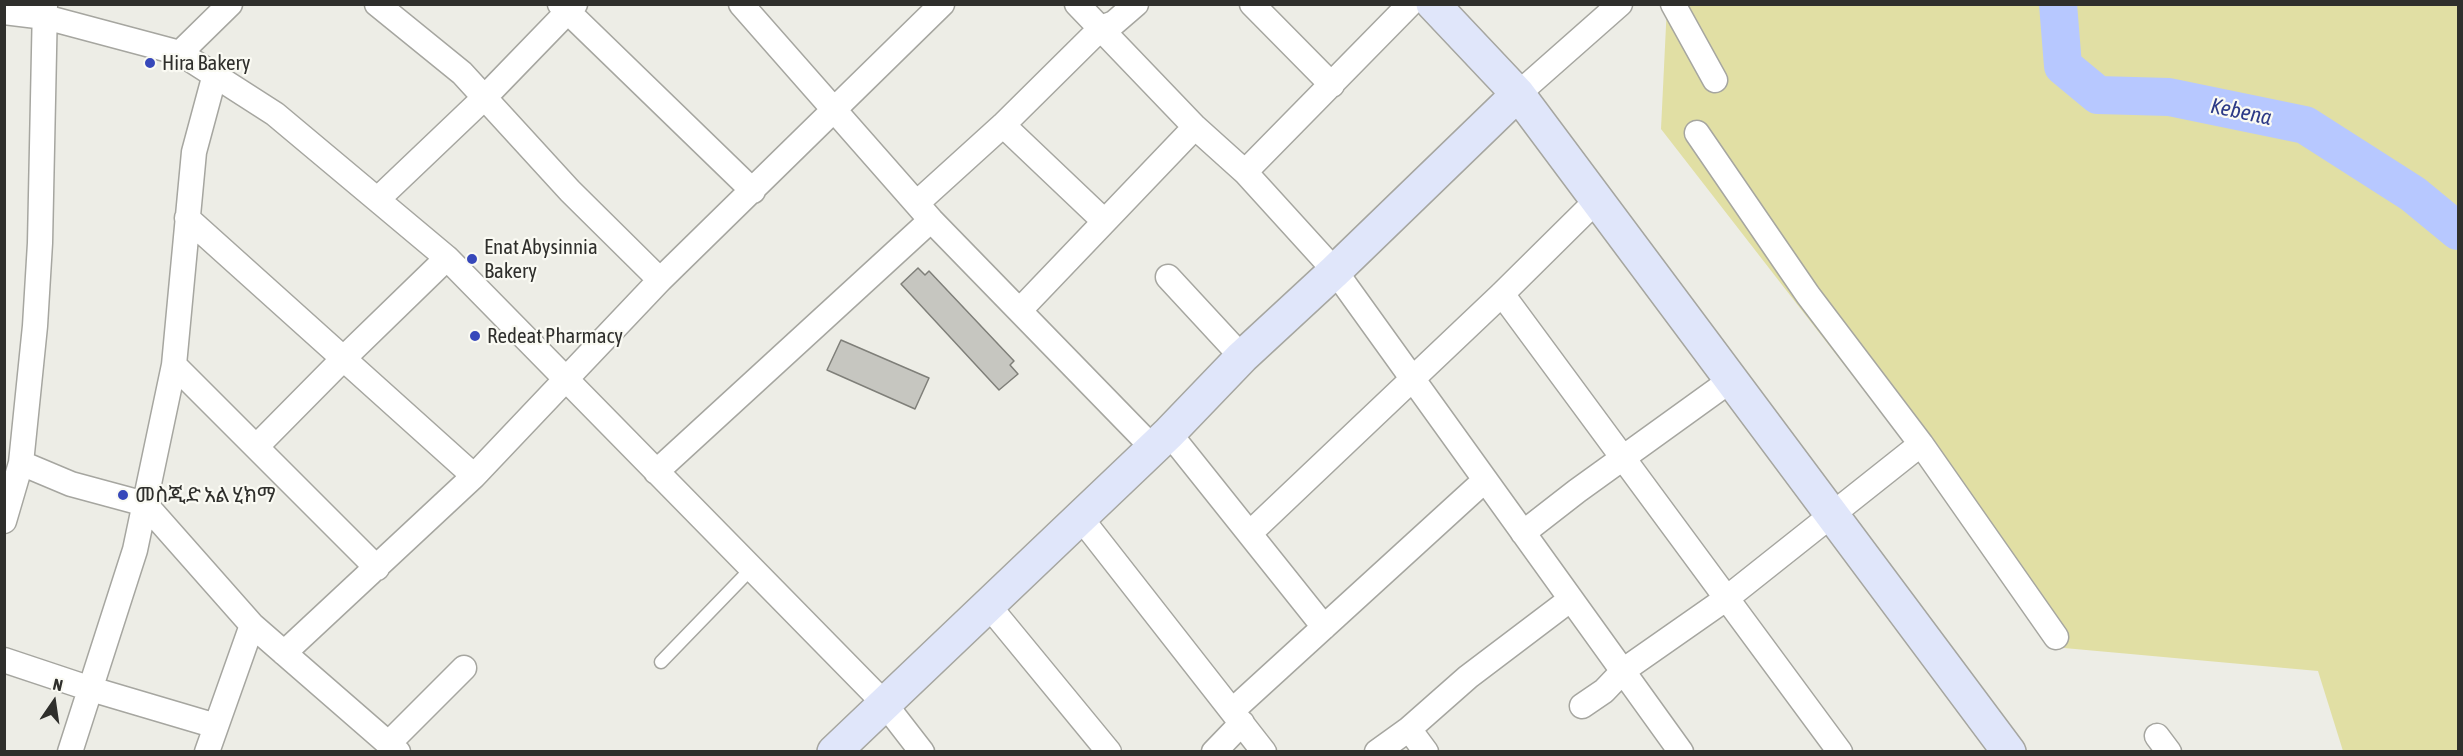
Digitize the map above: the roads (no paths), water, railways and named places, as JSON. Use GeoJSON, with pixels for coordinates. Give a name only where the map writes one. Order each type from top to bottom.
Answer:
{"type":"FeatureCollection","features":[{"type":"Feature","properties":{"kind":"main road"},"geometry":{"type":"LineString","coordinates":[[1433,4],[1518,94],[2009,752]]}},
{"type":"Feature","properties":{"kind":"main road"},"geometry":{"type":"LineString","coordinates":[[834,752],[1161,441],[1242,357],[1335,271],[1518,94]]}},
{"type":"Feature","properties":{"kind":"street"},"geometry":{"type":"LineString","coordinates":[[180,53],[230,4]]}},
{"type":"Feature","properties":{"kind":"street"},"geometry":{"type":"LineString","coordinates":[[377,4],[462,73],[570,191],[660,280]]}},
{"type":"Feature","properties":{"kind":"street"},"geometry":{"type":"LineString","coordinates":[[284,653],[474,476],[660,280],[942,4]]}},
{"type":"Feature","properties":{"kind":"street"},"geometry":{"type":"LineString","coordinates":[[1077,4],[1195,127],[1245,172],[1335,271],[1681,752]]}},
{"type":"Feature","properties":{"kind":"street"},"geometry":{"type":"LineString","coordinates":[[656,472],[924,211],[1004,125],[1101,28],[1114,23],[1136,4]]}},
{"type":"Feature","properties":{"kind":"street"},"geometry":{"type":"LineString","coordinates":[[1252,4],[1332,84]]}},
{"type":"Feature","properties":{"kind":"street"},"geometry":{"type":"LineString","coordinates":[[1245,172],[1410,4]]}},
{"type":"Feature","properties":{"kind":"street"},"geometry":{"type":"LineString","coordinates":[[1518,94],[1620,4]]}},
{"type":"Feature","properties":{"kind":"street"},"geometry":{"type":"LineString","coordinates":[[1673,4],[1715,80]]}},
{"type":"Feature","properties":{"kind":"street"},"geometry":{"type":"LineString","coordinates":[[379,198],[484,98],[568,7],[753,191]]}},
{"type":"Feature","properties":{"kind":"street"},"geometry":{"type":"LineString","coordinates":[[750,7],[835,110],[924,211],[1020,310],[1161,441],[1250,532],[1324,627]]}},
{"type":"Feature","properties":{"kind":"street"},"geometry":{"type":"LineString","coordinates":[[4,521],[21,463],[35,327],[40,255],[45,11]]}},
{"type":"Feature","properties":{"kind":"street"},"geometry":{"type":"LineString","coordinates":[[4,12],[45,11],[180,53],[275,114],[379,198],[447,258],[884,703],[922,752]]}},
{"type":"Feature","properties":{"kind":"street"},"geometry":{"type":"LineString","coordinates":[[70,752],[135,550],[145,504],[174,365],[194,152],[215,74]]}},
{"type":"Feature","properties":{"kind":"street"},"geometry":{"type":"LineString","coordinates":[[1004,125],[1103,220]]}},
{"type":"Feature","properties":{"kind":"street"},"geometry":{"type":"LineString","coordinates":[[1020,310],[1103,220],[1195,127]]}},
{"type":"Feature","properties":{"kind":"street"},"geometry":{"type":"LineString","coordinates":[[1697,133],[1808,296],[1921,444],[2056,637]]}},
{"type":"Feature","properties":{"kind":"street"},"geometry":{"type":"LineString","coordinates":[[1250,532],[1502,294],[1598,199]]}},
{"type":"Feature","properties":{"kind":"street"},"geometry":{"type":"LineString","coordinates":[[187,218],[345,357],[474,476]]}},
{"type":"Feature","properties":{"kind":"street"},"geometry":{"type":"LineString","coordinates":[[257,446],[447,258]]}},
{"type":"Feature","properties":{"kind":"street"},"geometry":{"type":"LineString","coordinates":[[1168,277],[1242,357]]}},
{"type":"Feature","properties":{"kind":"street"},"geometry":{"type":"LineString","coordinates":[[1502,294],[1840,752]]}},
{"type":"Feature","properties":{"kind":"street"},"geometry":{"type":"LineString","coordinates":[[174,365],[377,568]]}},
{"type":"Feature","properties":{"kind":"street"},"geometry":{"type":"LineString","coordinates":[[1523,533],[1577,491],[1731,380]]}},
{"type":"Feature","properties":{"kind":"street"},"geometry":{"type":"LineString","coordinates":[[1582,706],[1604,691],[1624,670],[1727,598],[1921,444]]}},
{"type":"Feature","properties":{"kind":"street"},"geometry":{"type":"LineString","coordinates":[[21,463],[71,484],[145,504],[252,625],[393,747],[464,668]]}},
{"type":"Feature","properties":{"kind":"street"},"geometry":{"type":"LineString","coordinates":[[1214,752],[1238,717],[1324,627],[1484,481]]}},
{"type":"Feature","properties":{"kind":"street"},"geometry":{"type":"LineString","coordinates":[[1080,517],[1264,752]]}},
{"type":"Feature","properties":{"kind":"street"},"geometry":{"type":"LineString","coordinates":[[1377,752],[1409,729],[1468,677],[1571,599]]}},
{"type":"Feature","properties":{"kind":"street"},"geometry":{"type":"LineString","coordinates":[[988,605],[1109,752]]}},
{"type":"Feature","properties":{"kind":"street"},"geometry":{"type":"LineString","coordinates":[[207,752],[252,625]]}},
{"type":"Feature","properties":{"kind":"street"},"geometry":{"type":"LineString","coordinates":[[4,660],[91,689],[216,726]]}},
{"type":"Feature","properties":{"kind":"street"},"geometry":{"type":"LineString","coordinates":[[1409,729],[1426,752]]}},
{"type":"Feature","properties":{"kind":"lane"},"geometry":{"type":"LineString","coordinates":[[661,662],[752,569]]}},
{"type":"Feature","properties":{"kind":"waterway","name":"Kebena"},"geometry":{"type":"LineString","coordinates":[[2058,4],[2063,66],[2098,95],[2169,97],[2305,125],[2413,194],[2458,231]]}},
{"type":"Feature","properties":{"kind":"place","name":"Hira Bakery"},"geometry":{"type":"Point","coordinates":[150,63]}},
{"type":"Feature","properties":{"kind":"place","name":"Enat Abysinnia Bakery"},"geometry":{"type":"Point","coordinates":[472,259]}},
{"type":"Feature","properties":{"kind":"place","name":"Redeat Pharmacy"},"geometry":{"type":"Point","coordinates":[475,336]}},
{"type":"Feature","properties":{"kind":"place","name":"መስጂድ አል ሂክማ"},"geometry":{"type":"Point","coordinates":[123,495]}}]}
